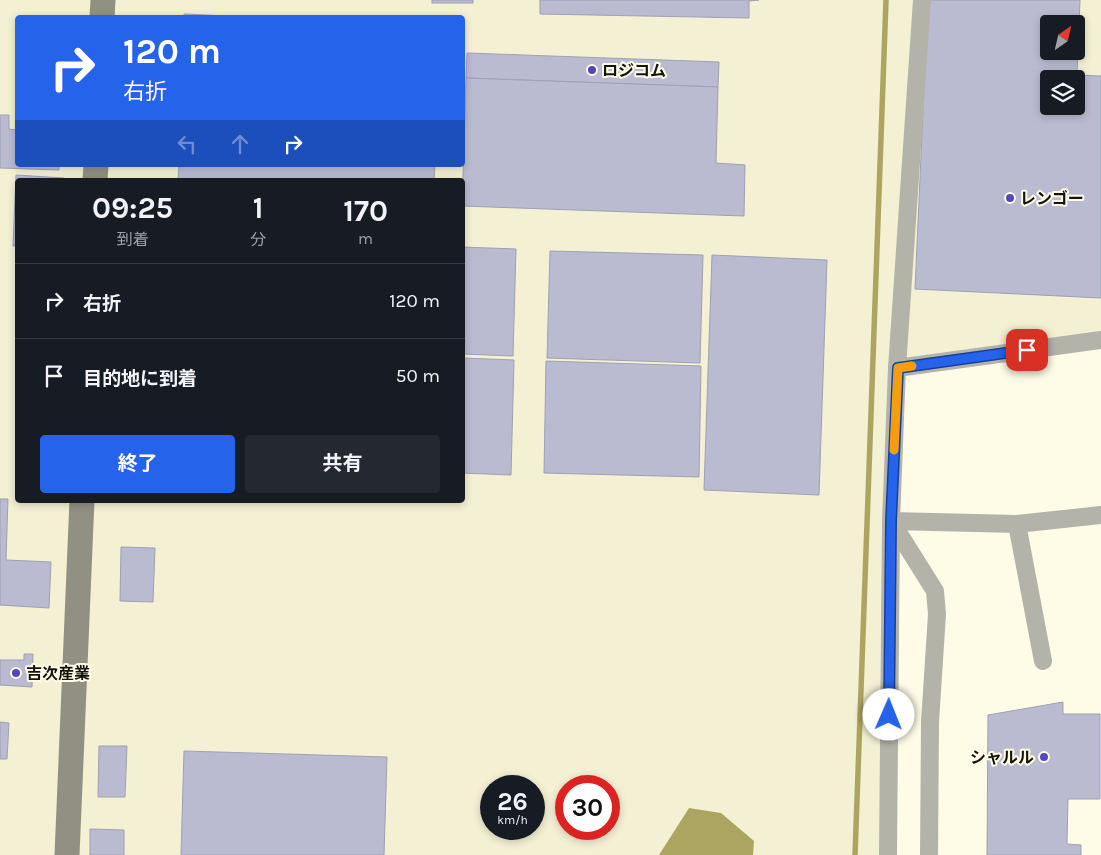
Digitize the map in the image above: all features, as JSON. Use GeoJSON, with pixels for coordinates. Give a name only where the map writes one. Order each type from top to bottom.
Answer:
{"type":"FeatureCollection","features":[{"type":"Feature","properties":{"kind":"street"},"geometry":{"type":"LineString","coordinates":[[102,15],[103,0]]}},
{"type":"Feature","properties":{"kind":"street"},"geometry":{"type":"LineString","coordinates":[[888,855],[891,521],[898,368],[922,0]]}},
{"type":"Feature","properties":{"kind":"street"},"geometry":{"type":"LineString","coordinates":[[898,368],[1101,340]]}},
{"type":"Feature","properties":{"kind":"street"},"geometry":{"type":"LineString","coordinates":[[67,855],[82,503]]}},
{"type":"Feature","properties":{"kind":"street"},"geometry":{"type":"LineString","coordinates":[[891,521],[1017,524],[1101,515]]}},
{"type":"Feature","properties":{"kind":"street"},"geometry":{"type":"LineString","coordinates":[[891,521],[935,590],[937,614],[930,722],[929,855]]}},
{"type":"Feature","properties":{"kind":"street"},"geometry":{"type":"LineString","coordinates":[[1017,524],[1043,661]]}},
{"type":"Feature","properties":{"kind":"shaded area"},"geometry":{"type":"Polygon","coordinates":[[[0,0],[1101,0],[1101,340],[897,369],[888,855],[0,855],[0,0]]]}},
{"type":"Feature","properties":{"kind":"shaded area"},"geometry":{"type":"Polygon","coordinates":[[[689,808],[721,813],[754,841],[753,855],[659,855],[689,808]]]}},
{"type":"Feature","properties":{"kind":"building"},"geometry":{"type":"Polygon","coordinates":[[[432,0],[473,0],[473,3],[432,3],[432,0]]]}},
{"type":"Feature","properties":{"kind":"building"},"geometry":{"type":"Polygon","coordinates":[[[540,0],[759,0],[749,1],[749,18],[540,14],[540,0]]]}},
{"type":"Feature","properties":{"kind":"building","name":"レンゴー"},"geometry":{"type":"Polygon","coordinates":[[[928,0],[1080,0],[1079,15],[1040,15],[1040,60],[1078,60],[1077,70],[1040,70],[1040,115],[1085,115],[1085,75],[1101,76],[1101,298],[915,289],[928,0]]]}},
{"type":"Feature","properties":{"kind":"building","name":"ロジコム"},"geometry":{"type":"Polygon","coordinates":[[[467,53],[719,62],[718,87],[466,78],[467,53]]]}},
{"type":"Feature","properties":{"kind":"building"},"geometry":{"type":"Polygon","coordinates":[[[466,78],[718,87],[716,163],[745,165],[744,216],[465,206],[465,178],[463,178],[463,167],[465,167],[466,78]]]}},
{"type":"Feature","properties":{"kind":"building"},"geometry":{"type":"Polygon","coordinates":[[[0,115],[9,115],[9,129],[15,130],[15,167],[59,167],[59,170],[0,168],[0,115]]]}},
{"type":"Feature","properties":{"kind":"building"},"geometry":{"type":"Polygon","coordinates":[[[179,167],[435,167],[434,178],[178,178],[179,167]]]}},
{"type":"Feature","properties":{"kind":"building"},"geometry":{"type":"Polygon","coordinates":[[[16,175],[64,178],[16,178],[16,175]]]}},
{"type":"Feature","properties":{"kind":"building"},"geometry":{"type":"Polygon","coordinates":[[[15,199],[15,246],[13,246],[15,199]]]}},
{"type":"Feature","properties":{"kind":"building"},"geometry":{"type":"Polygon","coordinates":[[[465,247],[516,249],[513,356],[465,354],[465,247]]]}},
{"type":"Feature","properties":{"kind":"building"},"geometry":{"type":"Polygon","coordinates":[[[550,251],[703,255],[700,363],[547,358],[550,251]]]}},
{"type":"Feature","properties":{"kind":"building"},"geometry":{"type":"Polygon","coordinates":[[[712,255],[827,260],[819,495],[704,490],[712,255]]]}},
{"type":"Feature","properties":{"kind":"building"},"geometry":{"type":"Polygon","coordinates":[[[465,358],[514,360],[511,475],[465,473],[465,358]]]}},
{"type":"Feature","properties":{"kind":"building"},"geometry":{"type":"Polygon","coordinates":[[[546,361],[701,366],[699,477],[544,473],[546,361]]]}},
{"type":"Feature","properties":{"kind":"building"},"geometry":{"type":"Polygon","coordinates":[[[0,499],[8,499],[6,560],[51,562],[49,608],[0,605],[0,499]]]}},
{"type":"Feature","properties":{"kind":"building"},"geometry":{"type":"Polygon","coordinates":[[[121,547],[155,548],[153,602],[120,601],[121,547]]]}},
{"type":"Feature","properties":{"kind":"building","name":"吉次産業"},"geometry":{"type":"Polygon","coordinates":[[[24,654],[33,654],[32,687],[0,685],[0,660],[24,660],[24,654]]]}},
{"type":"Feature","properties":{"kind":"building","name":"シャルル"},"geometry":{"type":"Polygon","coordinates":[[[1063,702],[1063,714],[1100,714],[1100,799],[1068,799],[1067,844],[1081,845],[1081,855],[987,855],[988,715],[1063,702]]]}},
{"type":"Feature","properties":{"kind":"building"},"geometry":{"type":"Polygon","coordinates":[[[0,722],[9,723],[7,759],[0,759],[0,722]]]}},
{"type":"Feature","properties":{"kind":"building"},"geometry":{"type":"Polygon","coordinates":[[[99,746],[127,746],[125,797],[98,797],[99,746]]]}},
{"type":"Feature","properties":{"kind":"building"},"geometry":{"type":"Polygon","coordinates":[[[184,751],[387,757],[384,855],[181,855],[184,751]]]}},
{"type":"Feature","properties":{"kind":"building"},"geometry":{"type":"Polygon","coordinates":[[[90,829],[124,830],[124,855],[90,855],[90,829]]]}},
{"type":"Feature","properties":{"kind":"waterway"},"geometry":{"type":"LineString","coordinates":[[855,855],[886,0]]}},
{"type":"Feature","properties":{"kind":"slow traffic"},"geometry":{"type":"LineString","coordinates":[[894,450],[898,368],[912,366]]}},
{"type":"Feature","properties":{"kind":"place","name":"ロジコム"},"geometry":{"type":"Point","coordinates":[592,70]}},
{"type":"Feature","properties":{"kind":"place","name":"レンゴー"},"geometry":{"type":"Point","coordinates":[1010,198]}},
{"type":"Feature","properties":{"kind":"place","name":"吉次産業"},"geometry":{"type":"Point","coordinates":[16,673]}},
{"type":"Feature","properties":{"kind":"place","name":"シャルル"},"geometry":{"type":"Point","coordinates":[1044,757]}},
{"type":"Feature","properties":{"kind":"route"},"geometry":{"type":"LineString","coordinates":[[889,715],[891,521],[898,368],[1027,350]]}}]}
